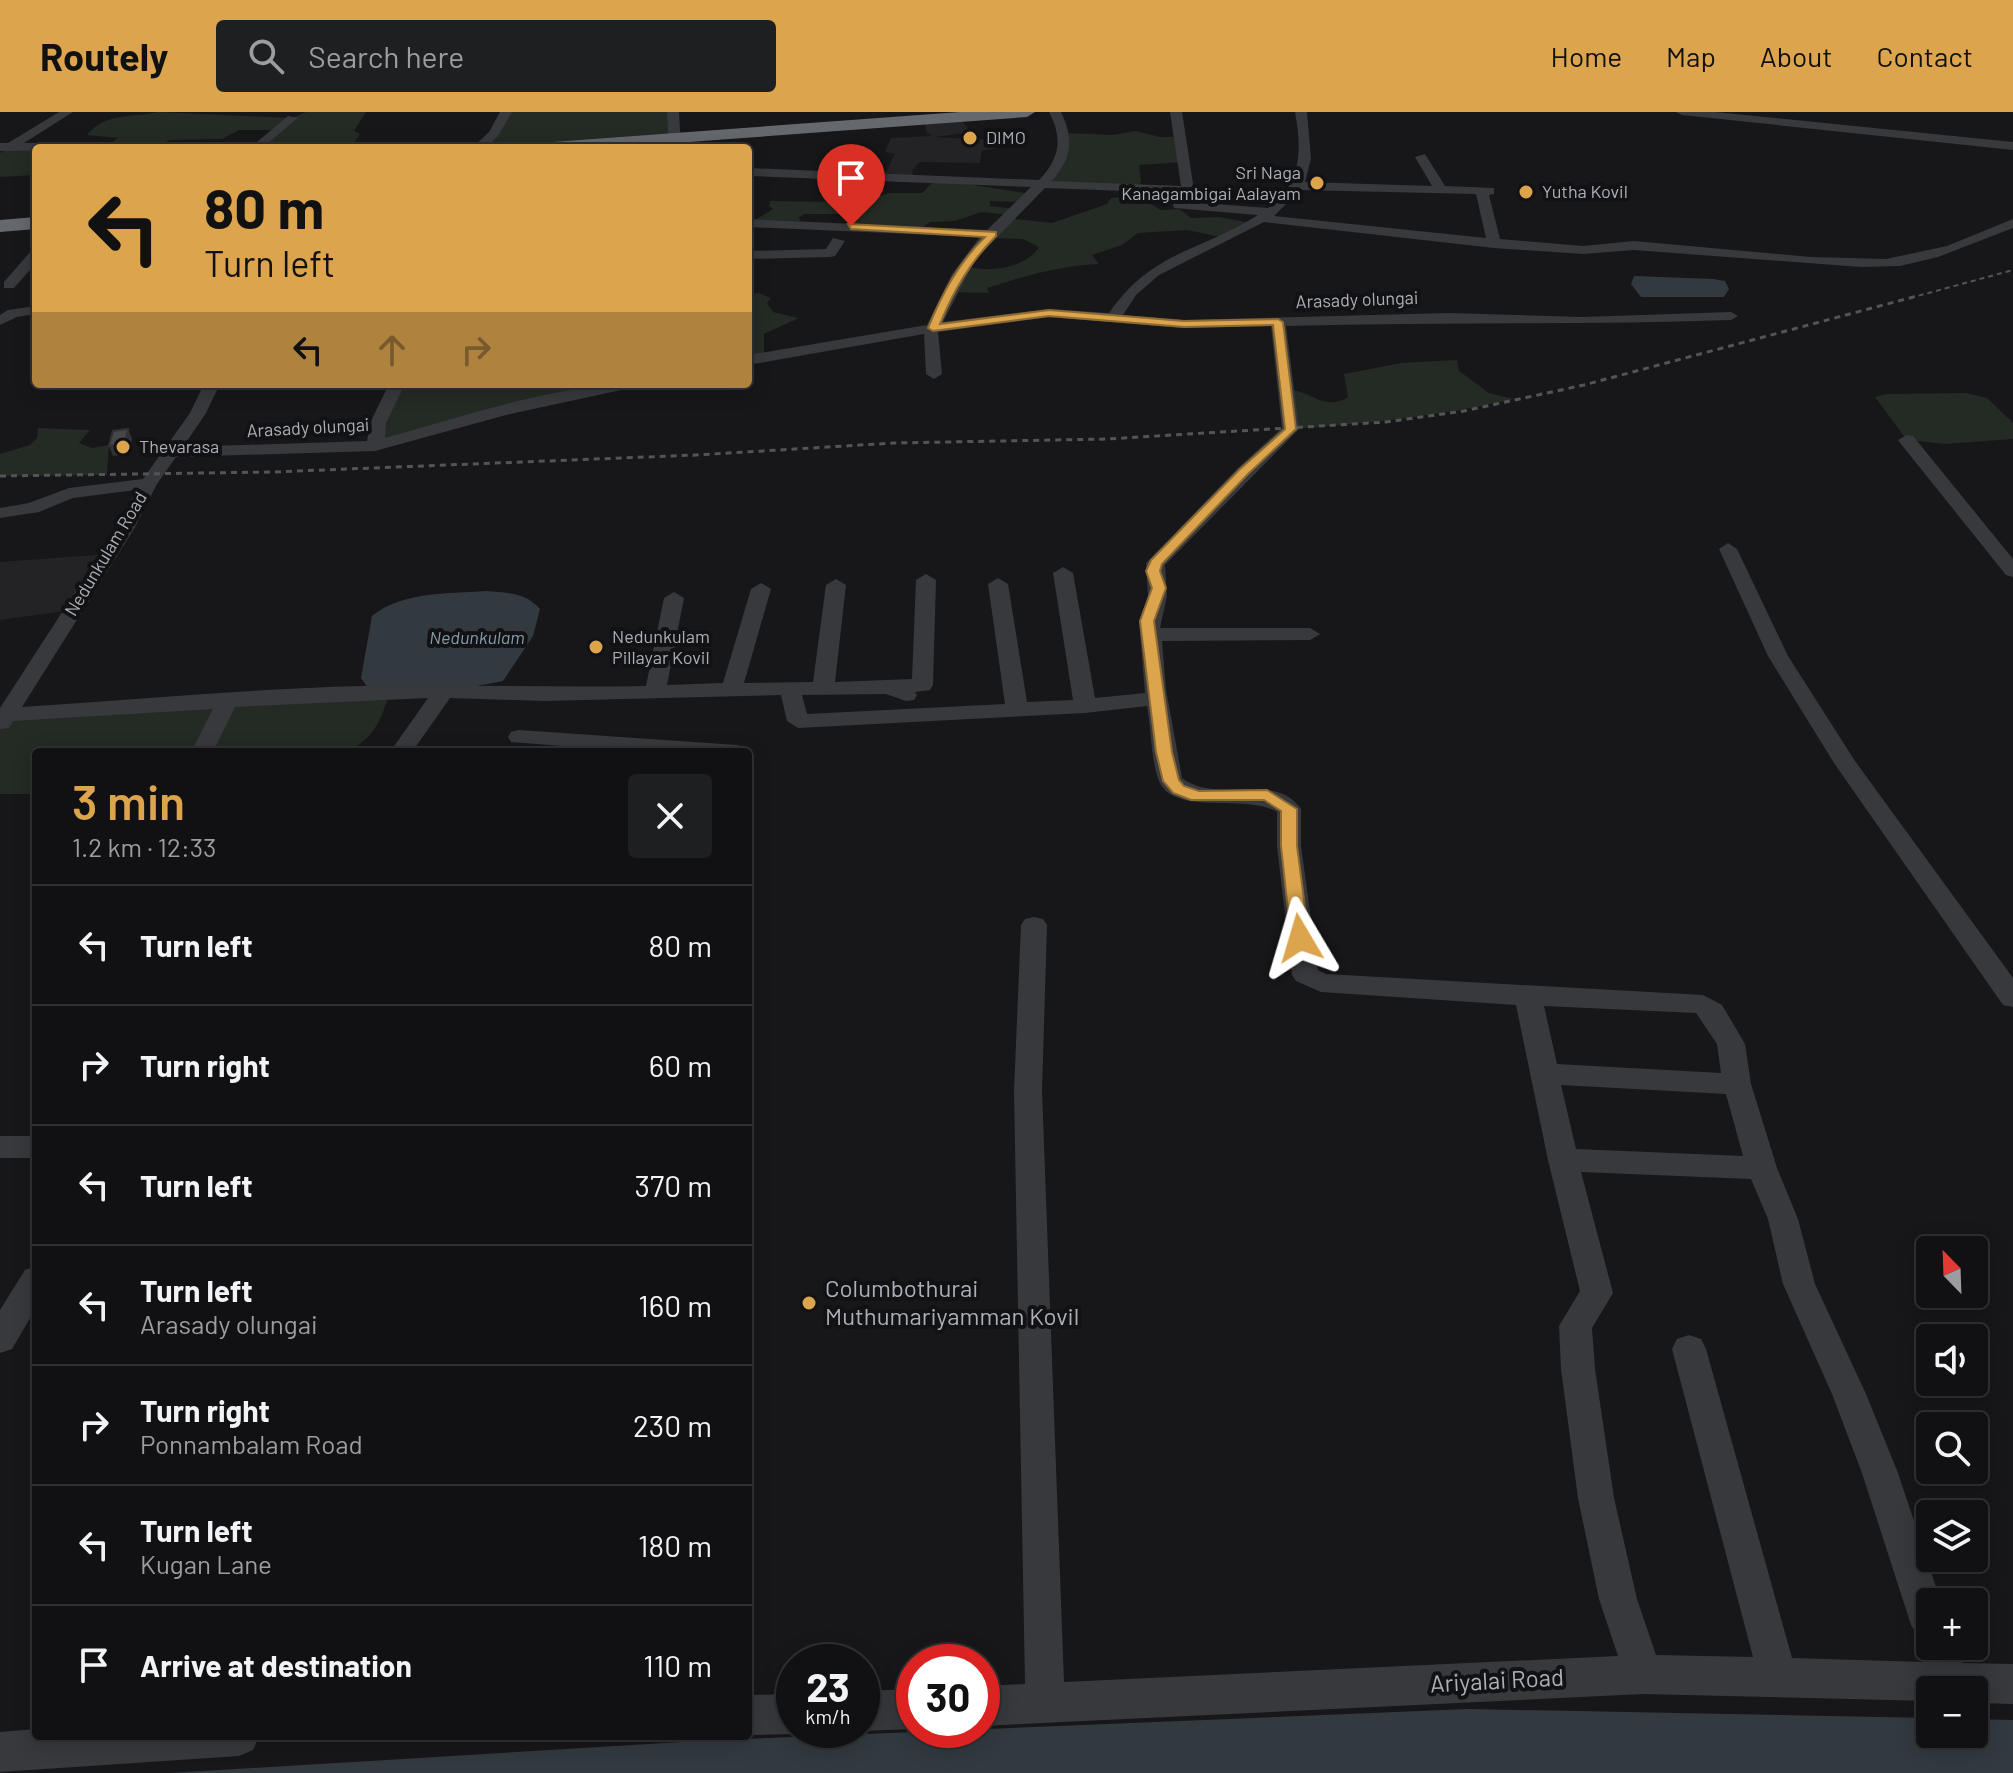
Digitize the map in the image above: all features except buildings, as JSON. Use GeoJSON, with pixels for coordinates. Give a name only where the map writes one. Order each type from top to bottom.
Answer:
{"type":"FeatureCollection","features":[{"type":"Feature","properties":{"kind":"highway"},"geometry":{"type":"LineString","coordinates":[[628,144],[1027,112]]}},
{"type":"Feature","properties":{"kind":"highway"},"geometry":{"type":"LineString","coordinates":[[0,226],[32,223]]}},
{"type":"Feature","properties":{"kind":"street"},"geometry":{"type":"LineString","coordinates":[[3,149],[67,112]]}},
{"type":"Feature","properties":{"kind":"street"},"geometry":{"type":"LineString","coordinates":[[483,144],[494,134],[506,112]]}},
{"type":"Feature","properties":{"kind":"street"},"geometry":{"type":"LineString","coordinates":[[673,112],[673,142]]}},
{"type":"Feature","properties":{"kind":"street"},"geometry":{"type":"LineString","coordinates":[[934,374],[930,328],[948,292],[972,256],[1055,174],[1065,152],[1064,131],[1055,112]]}},
{"type":"Feature","properties":{"kind":"street"},"geometry":{"type":"LineString","coordinates":[[1176,112],[1188,190],[1179,205],[1415,231],[1494,244],[1583,250],[1602,245],[1632,246],[1887,263],[1986,239],[2013,223]]}},
{"type":"Feature","properties":{"kind":"street"},"geometry":{"type":"LineString","coordinates":[[1113,318],[1123,299],[1171,260],[1267,215],[1296,186],[1304,156],[1301,112]]}},
{"type":"Feature","properties":{"kind":"street"},"geometry":{"type":"LineString","coordinates":[[1682,112],[2013,146]]}},
{"type":"Feature","properties":{"kind":"street"},"geometry":{"type":"LineString","coordinates":[[261,144],[292,118]]}},
{"type":"Feature","properties":{"kind":"street"},"geometry":{"type":"LineString","coordinates":[[1853,118],[1866,131]]}},
{"type":"Feature","properties":{"kind":"street"},"geometry":{"type":"LineString","coordinates":[[3,149],[32,149]]}},
{"type":"Feature","properties":{"kind":"street"},"geometry":{"type":"LineString","coordinates":[[1421,157],[1441,190]]}},
{"type":"Feature","properties":{"kind":"street"},"geometry":{"type":"LineString","coordinates":[[752,172],[1188,190]]}},
{"type":"Feature","properties":{"kind":"street"},"geometry":{"type":"LineString","coordinates":[[1296,186],[1401,196],[1441,190],[1486,191],[1494,244]]}},
{"type":"Feature","properties":{"kind":"street"},"geometry":{"type":"LineString","coordinates":[[752,223],[993,234]]}},
{"type":"Feature","properties":{"kind":"street"},"geometry":{"type":"LineString","coordinates":[[752,255],[830,253],[838,241]]}},
{"type":"Feature","properties":{"kind":"street"},"geometry":{"type":"LineString","coordinates":[[9,285],[32,259]]}},
{"type":"Feature","properties":{"kind":"street"},"geometry":{"type":"LineString","coordinates":[[0,321],[13,313],[32,311]]}},
{"type":"Feature","properties":{"kind":"street","name":"Arasady olungai"},"geometry":{"type":"LineString","coordinates":[[752,359],[930,328],[1049,313],[1184,324],[1449,317],[1582,321],[1731,316]]}},
{"type":"Feature","properties":{"kind":"street"},"geometry":{"type":"LineString","coordinates":[[1278,322],[1291,429],[1244,472],[1156,563],[1153,571],[1159,588],[1147,621],[1164,752],[1171,781],[1178,789],[1197,796],[1267,795],[1289,809],[1289,846],[1305,975],[1321,983],[1703,1004],[1712,1012],[1731,1044],[1737,1084],[1762,1168],[1783,1219],[1809,1309],[1849,1394],[1880,1473],[1918,1588]]}},
{"type":"Feature","properties":{"kind":"street","name":"Nedunkulam Road"},"geometry":{"type":"LineString","coordinates":[[3,720],[125,529],[148,484],[174,452],[210,388]]}},
{"type":"Feature","properties":{"kind":"street"},"geometry":{"type":"LineString","coordinates":[[375,446],[378,423],[395,388]]}},
{"type":"Feature","properties":{"kind":"street","name":"Arasady olungai"},"geometry":{"type":"LineString","coordinates":[[174,452],[375,446],[503,411],[610,388]]}},
{"type":"Feature","properties":{"kind":"street"},"geometry":{"type":"LineString","coordinates":[[1907,440],[2013,571]]}},
{"type":"Feature","properties":{"kind":"street"},"geometry":{"type":"LineString","coordinates":[[0,513],[33,508],[69,493],[148,484]]}},
{"type":"Feature","properties":{"kind":"street"},"geometry":{"type":"LineString","coordinates":[[1728,549],[1778,656],[1845,763],[2013,998]]}},
{"type":"Feature","properties":{"kind":"street"},"geometry":{"type":"LineString","coordinates":[[1063,573],[1085,706]]}},
{"type":"Feature","properties":{"kind":"street"},"geometry":{"type":"LineString","coordinates":[[3,720],[357,693],[495,691],[544,695],[922,685],[926,580]]}},
{"type":"Feature","properties":{"kind":"street"},"geometry":{"type":"LineString","coordinates":[[998,584],[1017,708]]}},
{"type":"Feature","properties":{"kind":"street"},"geometry":{"type":"LineString","coordinates":[[823,689],[836,585]]}},
{"type":"Feature","properties":{"kind":"street"},"geometry":{"type":"LineString","coordinates":[[731,692],[761,589]]}},
{"type":"Feature","properties":{"kind":"street"},"geometry":{"type":"LineString","coordinates":[[655,693],[674,598]]}},
{"type":"Feature","properties":{"kind":"street"},"geometry":{"type":"LineString","coordinates":[[1151,635],[1310,634]]}},
{"type":"Feature","properties":{"kind":"street"},"geometry":{"type":"LineString","coordinates":[[890,687],[931,712]]}},
{"type":"Feature","properties":{"kind":"street"},"geometry":{"type":"LineString","coordinates":[[790,688],[798,721],[1085,706],[1156,698]]}},
{"type":"Feature","properties":{"kind":"street"},"geometry":{"type":"LineString","coordinates":[[404,748],[443,693]]}},
{"type":"Feature","properties":{"kind":"street"},"geometry":{"type":"LineString","coordinates":[[544,695],[515,744],[619,748]]}},
{"type":"Feature","properties":{"kind":"street"},"geometry":{"type":"LineString","coordinates":[[204,748],[226,704]]}},
{"type":"Feature","properties":{"kind":"street"},"geometry":{"type":"LineString","coordinates":[[1034,925],[1028,1091],[1045,1704]]}},
{"type":"Feature","properties":{"kind":"street"},"geometry":{"type":"LineString","coordinates":[[1528,996],[1563,1160],[1597,1293],[1575,1326],[1596,1498],[1618,1599],[1643,1674]]}},
{"type":"Feature","properties":{"kind":"street"},"geometry":{"type":"LineString","coordinates":[[1545,1074],[1737,1084]]}},
{"type":"Feature","properties":{"kind":"street"},"geometry":{"type":"LineString","coordinates":[[0,1147],[32,1147]]}},
{"type":"Feature","properties":{"kind":"street"},"geometry":{"type":"LineString","coordinates":[[1563,1160],[1762,1168]]}},
{"type":"Feature","properties":{"kind":"street"},"geometry":{"type":"LineString","coordinates":[[0,1339],[32,1286]]}},
{"type":"Feature","properties":{"kind":"street"},"geometry":{"type":"LineString","coordinates":[[1689,1349],[1777,1676]]}},
{"type":"Feature","properties":{"kind":"street","name":"Ariyalai Road"},"geometry":{"type":"LineString","coordinates":[[1000,1705],[1643,1674],[1777,1676],[1942,1663],[2013,1684]]}},
{"type":"Feature","properties":{"kind":"street"},"geometry":{"type":"LineString","coordinates":[[752,1715],[776,1714]]}},
{"type":"Feature","properties":{"kind":"street"},"geometry":{"type":"LineString","coordinates":[[0,1752],[110,1740]]}},
{"type":"Feature","properties":{"kind":"shaded area"},"geometry":{"type":"Polygon","coordinates":[[[158,112],[292,118],[306,112],[366,112],[354,131],[360,134],[354,144],[263,144],[276,130],[239,130],[222,139],[170,140],[161,144],[109,144],[118,138],[87,135],[102,123],[120,117],[158,112]]]}},
{"type":"Feature","properties":{"kind":"shaded area"},"geometry":{"type":"Polygon","coordinates":[[[506,112],[673,112],[672,137],[587,144],[481,144],[506,112]]]}},
{"type":"Feature","properties":{"kind":"shaded area"},"geometry":{"type":"Polygon","coordinates":[[[959,118],[971,132],[935,137],[994,140],[995,149],[982,150],[980,163],[920,162],[912,170],[913,179],[883,177],[895,154],[885,152],[891,138],[932,136],[926,131],[924,121],[959,118]]]}},
{"type":"Feature","properties":{"kind":"shaded area"},"geometry":{"type":"Polygon","coordinates":[[[1135,131],[1160,137],[1180,137],[1183,162],[1139,165],[1141,181],[1138,187],[1044,183],[1055,174],[1064,133],[1113,135],[1135,131]]]}},
{"type":"Feature","properties":{"kind":"shaded area"},"geometry":{"type":"Polygon","coordinates":[[[9,148],[32,148],[32,175],[0,177],[0,153],[9,148]]]}},
{"type":"Feature","properties":{"kind":"shaded area"},"geometry":{"type":"Polygon","coordinates":[[[936,179],[1031,194],[1023,202],[990,201],[990,206],[1016,209],[1010,215],[981,212],[955,221],[930,222],[920,230],[851,226],[860,215],[856,214],[805,214],[799,217],[800,221],[755,220],[773,209],[769,206],[770,201],[834,202],[854,197],[869,199],[889,193],[922,193],[936,179]]]}},
{"type":"Feature","properties":{"kind":"shaded area"},"geometry":{"type":"Polygon","coordinates":[[[1111,198],[1144,200],[1161,210],[1179,209],[1191,218],[1220,217],[1250,223],[1221,237],[1187,230],[1138,233],[1122,245],[1092,255],[1099,264],[1028,276],[987,288],[989,293],[948,292],[965,266],[995,269],[1015,265],[1039,247],[1023,239],[989,238],[1007,218],[1052,223],[1107,204],[1111,198]]]}},
{"type":"Feature","properties":{"kind":"shaded area"},"geometry":{"type":"Polygon","coordinates":[[[752,294],[771,298],[767,303],[773,312],[799,318],[764,334],[764,357],[752,359],[752,294]]]}},
{"type":"Feature","properties":{"kind":"shaded area"},"geometry":{"type":"Polygon","coordinates":[[[1457,360],[1459,371],[1489,393],[1514,399],[1403,418],[1291,429],[1292,390],[1326,402],[1340,401],[1348,397],[1344,374],[1401,363],[1457,360]]]}},
{"type":"Feature","properties":{"kind":"shaded area"},"geometry":{"type":"Polygon","coordinates":[[[395,388],[610,388],[503,411],[375,446],[395,388]]]}},
{"type":"Feature","properties":{"kind":"shaded area"},"geometry":{"type":"Polygon","coordinates":[[[1966,393],[1987,398],[2013,423],[2013,439],[1945,444],[1907,440],[1875,397],[1886,394],[1966,393]]]}},
{"type":"Feature","properties":{"kind":"shaded area"},"geometry":{"type":"Polygon","coordinates":[[[38,428],[90,430],[79,443],[92,448],[109,445],[107,475],[0,476],[0,454],[30,445],[37,438],[38,428]]]}},
{"type":"Feature","properties":{"kind":"shaded area"},"geometry":{"type":"Polygon","coordinates":[[[108,554],[72,610],[0,620],[0,562],[108,554]]]}},
{"type":"Feature","properties":{"kind":"shaded area"},"geometry":{"type":"Polygon","coordinates":[[[390,693],[375,728],[354,748],[32,748],[32,794],[0,794],[0,725],[7,715],[390,693]]]}},
{"type":"Feature","properties":{"kind":"water"},"geometry":{"type":"Polygon","coordinates":[[[1634,276],[1713,279],[1725,281],[1729,289],[1724,297],[1641,297],[1631,284],[1634,276]]]}},
{"type":"Feature","properties":{"kind":"water","name":"Nedunkulam"},"geometry":{"type":"Polygon","coordinates":[[[486,591],[522,596],[540,609],[533,636],[503,681],[477,686],[368,688],[361,678],[372,616],[412,598],[486,591]]]}},
{"type":"Feature","properties":{"kind":"water"},"geometry":{"type":"Polygon","coordinates":[[[1468,1709],[1916,1718],[1916,1748],[1988,1748],[1988,1719],[2013,1720],[2013,1773],[170,1773],[776,1738],[776,1748],[880,1748],[880,1733],[896,1733],[896,1748],[1000,1748],[1000,1728],[1468,1709]]]}},
{"type":"Feature","properties":{"kind":"railway"},"geometry":{"type":"LineString","coordinates":[[1910,298],[2013,270]]}},
{"type":"Feature","properties":{"kind":"railway"},"geometry":{"type":"LineString","coordinates":[[0,476],[273,472],[696,455],[894,443],[1107,439],[1386,422],[1464,411],[1584,385],[1917,296]]}},
{"type":"Feature","properties":{"kind":"place","name":"DIMO"},"geometry":{"type":"Point","coordinates":[970,138]}},
{"type":"Feature","properties":{"kind":"place","name":"Sri Naga Kanagambigai Aalayam"},"geometry":{"type":"Point","coordinates":[1317,183]}},
{"type":"Feature","properties":{"kind":"place","name":"Yutha Kovil"},"geometry":{"type":"Point","coordinates":[1526,192]}},
{"type":"Feature","properties":{"kind":"place","name":"Thevarasa"},"geometry":{"type":"Point","coordinates":[123,447]}},
{"type":"Feature","properties":{"kind":"place","name":"Nedunkulam Pillayar Kovil"},"geometry":{"type":"Point","coordinates":[596,647]}},
{"type":"Feature","properties":{"kind":"place","name":"Columbothurai Muthumariyamman Kovil"},"geometry":{"type":"Point","coordinates":[809,1303]}},
{"type":"Feature","properties":{"kind":"route"},"geometry":{"type":"LineString","coordinates":[[851,226],[993,234],[972,256],[948,292],[933,328],[1049,313],[1184,324],[1278,322],[1291,429],[1244,472],[1156,563],[1153,571],[1159,588],[1147,621],[1164,752],[1171,781],[1178,789],[1197,796],[1267,795],[1278,799],[1289,809],[1289,846],[1300,938]]}}]}
